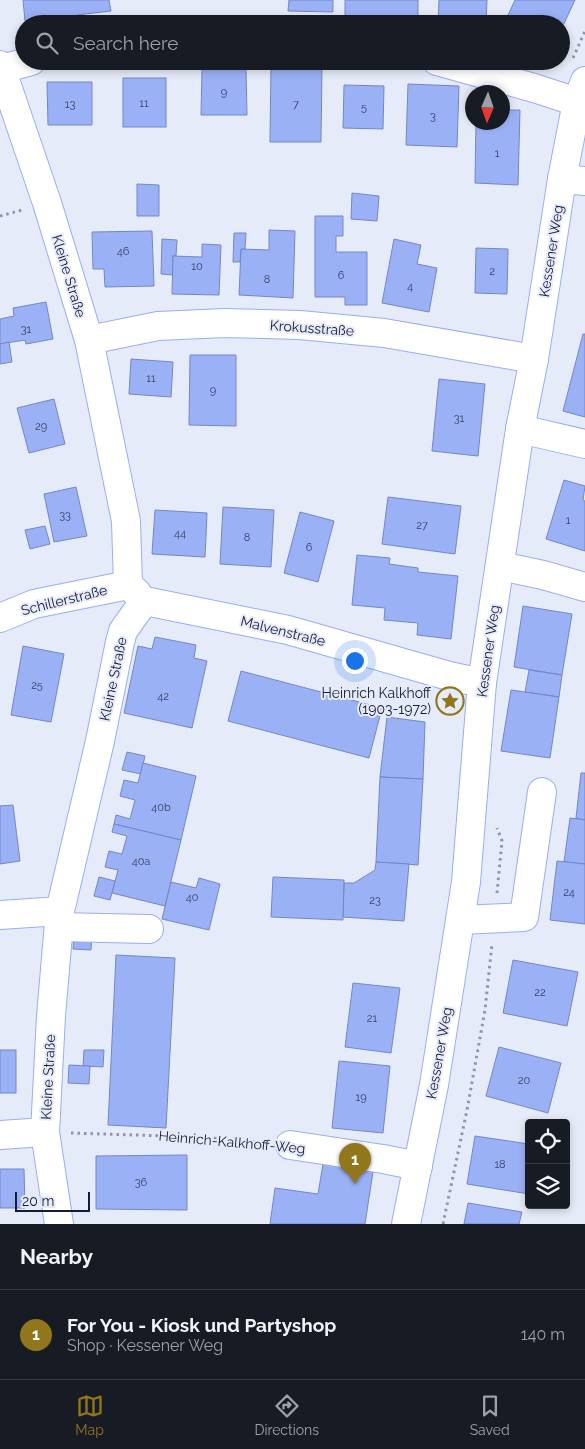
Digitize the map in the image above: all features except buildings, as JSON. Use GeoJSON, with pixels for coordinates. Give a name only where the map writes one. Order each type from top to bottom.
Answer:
{"type":"FeatureCollection","features":[{"type":"Feature","properties":{"kind":"street"},"geometry":{"type":"LineString","coordinates":[[1,67],[15,64]]}},
{"type":"Feature","properties":{"kind":"street","name":"Kleine Straße"},"geometry":{"type":"LineString","coordinates":[[1,67],[47,203],[89,340],[126,521],[134,592],[140,607],[123,631],[120,642],[100,741],[59,919],[51,1016],[45,1132],[59,1224]]}},
{"type":"Feature","properties":{"kind":"street"},"geometry":{"type":"LineString","coordinates":[[469,70],[534,88],[581,91]]}},
{"type":"Feature","properties":{"kind":"street","name":"Kessener Weg"},"geometry":{"type":"LineString","coordinates":[[406,1224],[434,1085],[466,882],[482,683],[520,429],[574,180],[581,91]]}},
{"type":"Feature","properties":{"kind":"street","name":"Krokusstraße"},"geometry":{"type":"LineString","coordinates":[[89,340],[158,326],[225,323],[300,325],[384,333],[534,359]]}},
{"type":"Feature","properties":{"kind":"street"},"geometry":{"type":"LineString","coordinates":[[520,429],[585,444]]}},
{"type":"Feature","properties":{"kind":"street"},"geometry":{"type":"LineString","coordinates":[[500,566],[543,575],[585,587]]}},
{"type":"Feature","properties":{"kind":"street","name":"Schillerstraße"},"geometry":{"type":"LineString","coordinates":[[0,618],[34,604],[134,592]]}},
{"type":"Feature","properties":{"kind":"street","name":"Malvenstraße"},"geometry":{"type":"LineString","coordinates":[[134,592],[288,630],[449,676],[482,683]]}},
{"type":"Feature","properties":{"kind":"street"},"geometry":{"type":"LineString","coordinates":[[460,920],[524,918],[542,792]]}},
{"type":"Feature","properties":{"kind":"street"},"geometry":{"type":"LineString","coordinates":[[0,915],[59,919],[149,929]]}},
{"type":"Feature","properties":{"kind":"street"},"geometry":{"type":"LineString","coordinates":[[0,1135],[45,1132]]}},
{"type":"Feature","properties":{"kind":"street","name":"Heinrich-Kalkhoff-Weg"},"geometry":{"type":"LineString","coordinates":[[290,1145],[418,1166]]}},
{"type":"Feature","properties":{"kind":"path"},"geometry":{"type":"LineString","coordinates":[[443,1224],[467,1110],[485,1010],[502,842],[496,824]]}},
{"type":"Feature","properties":{"kind":"path","name":"Heinrich-Kalkhoff-Weg"},"geometry":{"type":"LineString","coordinates":[[45,1132],[200,1137],[290,1145]]}},
{"type":"Feature","properties":{"kind":"place","name":"Heinrich Kalkhoff (1903-1972)"},"geometry":{"type":"Point","coordinates":[450,701]}},
{"type":"Feature","properties":{"kind":"place","name":"For You - Kiosk und Partyshop"},"geometry":{"type":"Point","coordinates":[355,1184]}}]}
